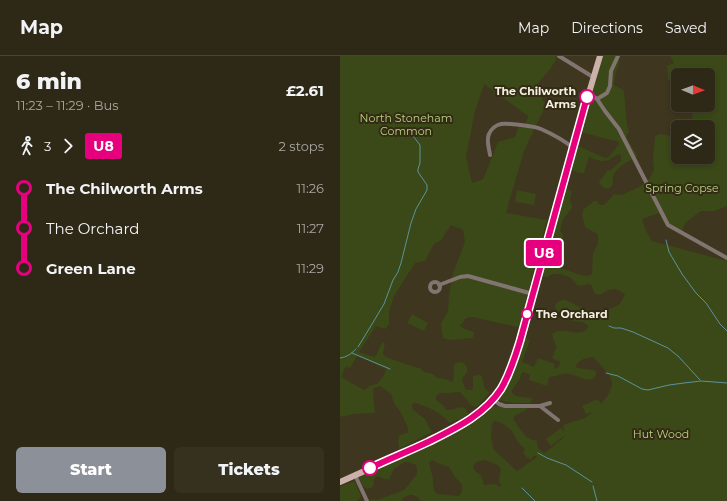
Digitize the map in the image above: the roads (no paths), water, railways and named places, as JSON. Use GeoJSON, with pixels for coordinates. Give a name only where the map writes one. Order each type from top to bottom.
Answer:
{"type":"FeatureCollection","features":[{"type":"Feature","properties":{"kind":"main road"},"geometry":{"type":"LineString","coordinates":[[340,482],[471,419],[484,409],[493,399],[505,381],[512,365],[533,294],[588,93],[600,56]]}},
{"type":"Feature","properties":{"kind":"street"},"geometry":{"type":"LineString","coordinates":[[559,56],[593,77]]}},
{"type":"Feature","properties":{"kind":"street"},"geometry":{"type":"LineString","coordinates":[[597,99],[606,93],[610,86],[612,71],[618,56]]}},
{"type":"Feature","properties":{"kind":"street"},"geometry":{"type":"LineString","coordinates":[[588,93],[597,99],[604,111],[612,118],[620,129],[668,225],[727,258]]}},
{"type":"Feature","properties":{"kind":"street"},"geometry":{"type":"LineString","coordinates":[[490,155],[488,140],[489,134],[495,127],[501,124],[529,125],[540,128],[573,148]]}},
{"type":"Feature","properties":{"kind":"street"},"geometry":{"type":"LineString","coordinates":[[440,285],[460,277],[468,276],[533,294]]}},
{"type":"Feature","properties":{"kind":"street"},"geometry":{"type":"LineString","coordinates":[[493,399],[505,406],[540,406],[550,403]]}},
{"type":"Feature","properties":{"kind":"street"},"geometry":{"type":"LineString","coordinates":[[540,406],[558,420]]}},
{"type":"Feature","properties":{"kind":"street"},"geometry":{"type":"LineString","coordinates":[[355,475],[367,501]]}},
{"type":"Feature","properties":{"kind":"waterway"},"geometry":{"type":"LineString","coordinates":[[358,347],[384,304],[393,280],[398,272],[416,209],[427,190],[427,185],[418,172],[420,163],[420,145],[413,136]]}},
{"type":"Feature","properties":{"kind":"waterway"},"geometry":{"type":"LineString","coordinates":[[666,240],[669,252],[682,274],[727,331]]}},
{"type":"Feature","properties":{"kind":"waterway"},"geometry":{"type":"LineString","coordinates":[[609,326],[633,332],[668,348],[679,357],[700,380]]}},
{"type":"Feature","properties":{"kind":"waterway"},"geometry":{"type":"LineString","coordinates":[[340,358],[349,355],[356,349]]}},
{"type":"Feature","properties":{"kind":"waterway"},"geometry":{"type":"LineString","coordinates":[[352,353],[390,369]]}},
{"type":"Feature","properties":{"kind":"waterway"},"geometry":{"type":"LineString","coordinates":[[606,373],[618,376],[642,389],[648,390],[669,385],[701,381],[727,383]]}},
{"type":"Feature","properties":{"kind":"waterway"},"geometry":{"type":"LineString","coordinates":[[538,453],[566,465],[592,482]]}},
{"type":"Feature","properties":{"kind":"waterway"},"geometry":{"type":"LineString","coordinates":[[593,486],[597,501]]}},
{"type":"Feature","properties":{"kind":"waterway"},"geometry":{"type":"LineString","coordinates":[[522,488],[535,501]]}},
{"type":"Feature","properties":{"kind":"place","name":"The Chilworth Arms"},"geometry":{"type":"Point","coordinates":[587,97]}},
{"type":"Feature","properties":{"kind":"place","name":"The Orchard"},"geometry":{"type":"Point","coordinates":[527,314]}},
{"type":"Feature","properties":{"kind":"park label","name":"North Stoneham Common"},"geometry":{"type":"Point","coordinates":[406,124]}},
{"type":"Feature","properties":{"kind":"park label","name":"Spring Copse"},"geometry":{"type":"Point","coordinates":[682,188]}},
{"type":"Feature","properties":{"kind":"park label","name":"Hut Wood"},"geometry":{"type":"Point","coordinates":[661,434]}}]}
